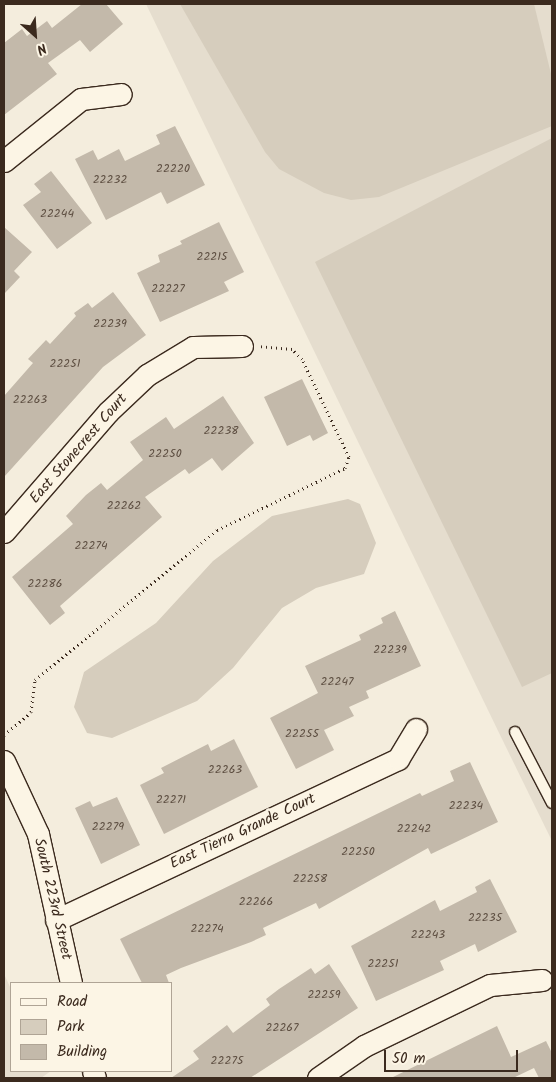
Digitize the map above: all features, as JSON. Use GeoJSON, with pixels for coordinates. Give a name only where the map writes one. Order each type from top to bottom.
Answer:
{"type":"FeatureCollection","features":[{"type":"Feature","properties":{"kind":"street"},"geometry":{"type":"LineString","coordinates":[[4,161],[81,99],[121,94]]}},
{"type":"Feature","properties":{"kind":"street","name":"East Stonecrest Court"},"geometry":{"type":"LineString","coordinates":[[4,532],[108,412],[147,375],[193,347],[242,346]]}},
{"type":"Feature","properties":{"kind":"street","name":"East Tierra Grande Court"},"geometry":{"type":"LineString","coordinates":[[56,920],[398,759],[416,729]]}},
{"type":"Feature","properties":{"kind":"street","name":"South 223rd Street"},"geometry":{"type":"LineString","coordinates":[[4,761],[38,834],[71,982]]}},
{"type":"Feature","properties":{"kind":"street"},"geometry":{"type":"LineString","coordinates":[[318,1078],[364,1046],[490,985],[542,980]]}},
{"type":"Feature","properties":{"kind":"lane"},"geometry":{"type":"LineString","coordinates":[[515,732],[552,803]]}},
{"type":"Feature","properties":{"kind":"path"},"geometry":{"type":"LineString","coordinates":[[4,735],[31,712],[35,680],[216,530],[345,468],[349,457],[302,359],[282,347],[242,346]]}},
{"type":"Feature","properties":{"kind":"shaded area"},"geometry":{"type":"Polygon","coordinates":[[[146,4],[552,4],[552,841],[502,739],[146,4]]]}},
{"type":"Feature","properties":{"kind":"shaded area"},"geometry":{"type":"Polygon","coordinates":[[[4,974],[10,987],[10,1072],[50,1072],[41,1078],[4,1078],[4,974]]]}},
{"type":"Feature","properties":{"kind":"green space"},"geometry":{"type":"Polygon","coordinates":[[[180,4],[534,4],[552,78],[552,126],[379,197],[351,200],[324,193],[279,169],[265,152],[180,4]]]}},
{"type":"Feature","properties":{"kind":"green space"},"geometry":{"type":"Polygon","coordinates":[[[552,138],[552,673],[522,687],[315,262],[552,138]]]}},
{"type":"Feature","properties":{"kind":"green space"},"geometry":{"type":"Polygon","coordinates":[[[348,499],[360,504],[376,543],[364,574],[316,588],[282,608],[233,668],[197,701],[112,738],[87,733],[74,707],[84,672],[156,623],[213,561],[272,516],[348,499]]]}},
{"type":"Feature","properties":{"kind":"building"},"geometry":{"type":"Polygon","coordinates":[[[82,4],[106,4],[123,24],[90,52],[80,40],[48,63],[57,74],[4,115],[4,43],[22,29],[27,36],[47,21],[52,28],[82,4]]]}},
{"type":"Feature","properties":{"kind":"building"},"geometry":{"type":"Polygon","coordinates":[[[175,126],[205,185],[167,204],[161,192],[106,220],[75,159],[93,150],[98,160],[119,149],[125,161],[160,144],[156,135],[175,126]]]}},
{"type":"Feature","properties":{"kind":"building"},"geometry":{"type":"Polygon","coordinates":[[[51,171],[92,223],[57,249],[23,205],[41,192],[34,184],[51,171]]]}},
{"type":"Feature","properties":{"kind":"building"},"geometry":{"type":"Polygon","coordinates":[[[219,222],[244,272],[224,282],[229,291],[160,322],[137,273],[160,262],[158,255],[182,244],[180,241],[219,222]]]}},
{"type":"Feature","properties":{"kind":"building"},"geometry":{"type":"Polygon","coordinates":[[[4,227],[32,252],[14,271],[20,277],[4,294],[4,227]]]}},
{"type":"Feature","properties":{"kind":"building"},"geometry":{"type":"Polygon","coordinates":[[[113,292],[146,335],[103,367],[4,477],[4,396],[33,363],[28,359],[46,340],[50,344],[76,316],[74,313],[88,303],[92,308],[113,292]]]}},
{"type":"Feature","properties":{"kind":"building"},"geometry":{"type":"Polygon","coordinates":[[[302,379],[328,433],[313,441],[310,435],[287,446],[264,397],[302,379]]]}},
{"type":"Feature","properties":{"kind":"building"},"geometry":{"type":"Polygon","coordinates":[[[223,396],[254,443],[222,471],[212,458],[189,474],[185,469],[145,497],[162,517],[60,606],[65,613],[50,625],[12,577],[73,524],[66,516],[86,495],[101,483],[107,490],[143,460],[130,442],[166,417],[174,429],[223,396]]]}},
{"type":"Feature","properties":{"kind":"building"},"geometry":{"type":"Polygon","coordinates":[[[395,611],[421,666],[366,691],[369,698],[349,707],[354,716],[324,730],[334,750],[296,769],[270,718],[318,693],[305,666],[361,640],[359,635],[383,623],[381,618],[395,611]]]}},
{"type":"Feature","properties":{"kind":"building"},"geometry":{"type":"Polygon","coordinates":[[[234,739],[258,787],[164,834],[140,785],[164,773],[161,768],[208,744],[211,751],[234,739]]]}},
{"type":"Feature","properties":{"kind":"building"},"geometry":{"type":"Polygon","coordinates":[[[470,762],[498,822],[431,854],[428,848],[319,909],[316,903],[263,928],[266,935],[166,975],[169,982],[142,982],[120,939],[420,793],[422,796],[454,781],[450,771],[470,762]]]}},
{"type":"Feature","properties":{"kind":"building"},"geometry":{"type":"Polygon","coordinates":[[[117,797],[140,845],[101,864],[75,808],[90,801],[93,807],[117,797]]]}},
{"type":"Feature","properties":{"kind":"building"},"geometry":{"type":"Polygon","coordinates":[[[490,879],[517,932],[478,952],[475,944],[440,961],[444,970],[376,1001],[351,946],[435,900],[440,911],[477,892],[475,887],[490,879]]]}},
{"type":"Feature","properties":{"kind":"building"},"geometry":{"type":"Polygon","coordinates":[[[329,964],[358,1008],[250,1078],[171,1078],[199,1059],[193,1051],[227,1025],[233,1033],[270,1005],[266,999],[279,989],[311,968],[315,974],[329,964]]]}},
{"type":"Feature","properties":{"kind":"building"},"geometry":{"type":"Polygon","coordinates":[[[497,1026],[511,1057],[546,1041],[552,1053],[552,1078],[539,1078],[534,1068],[513,1078],[391,1078],[497,1026]]]}}]}
